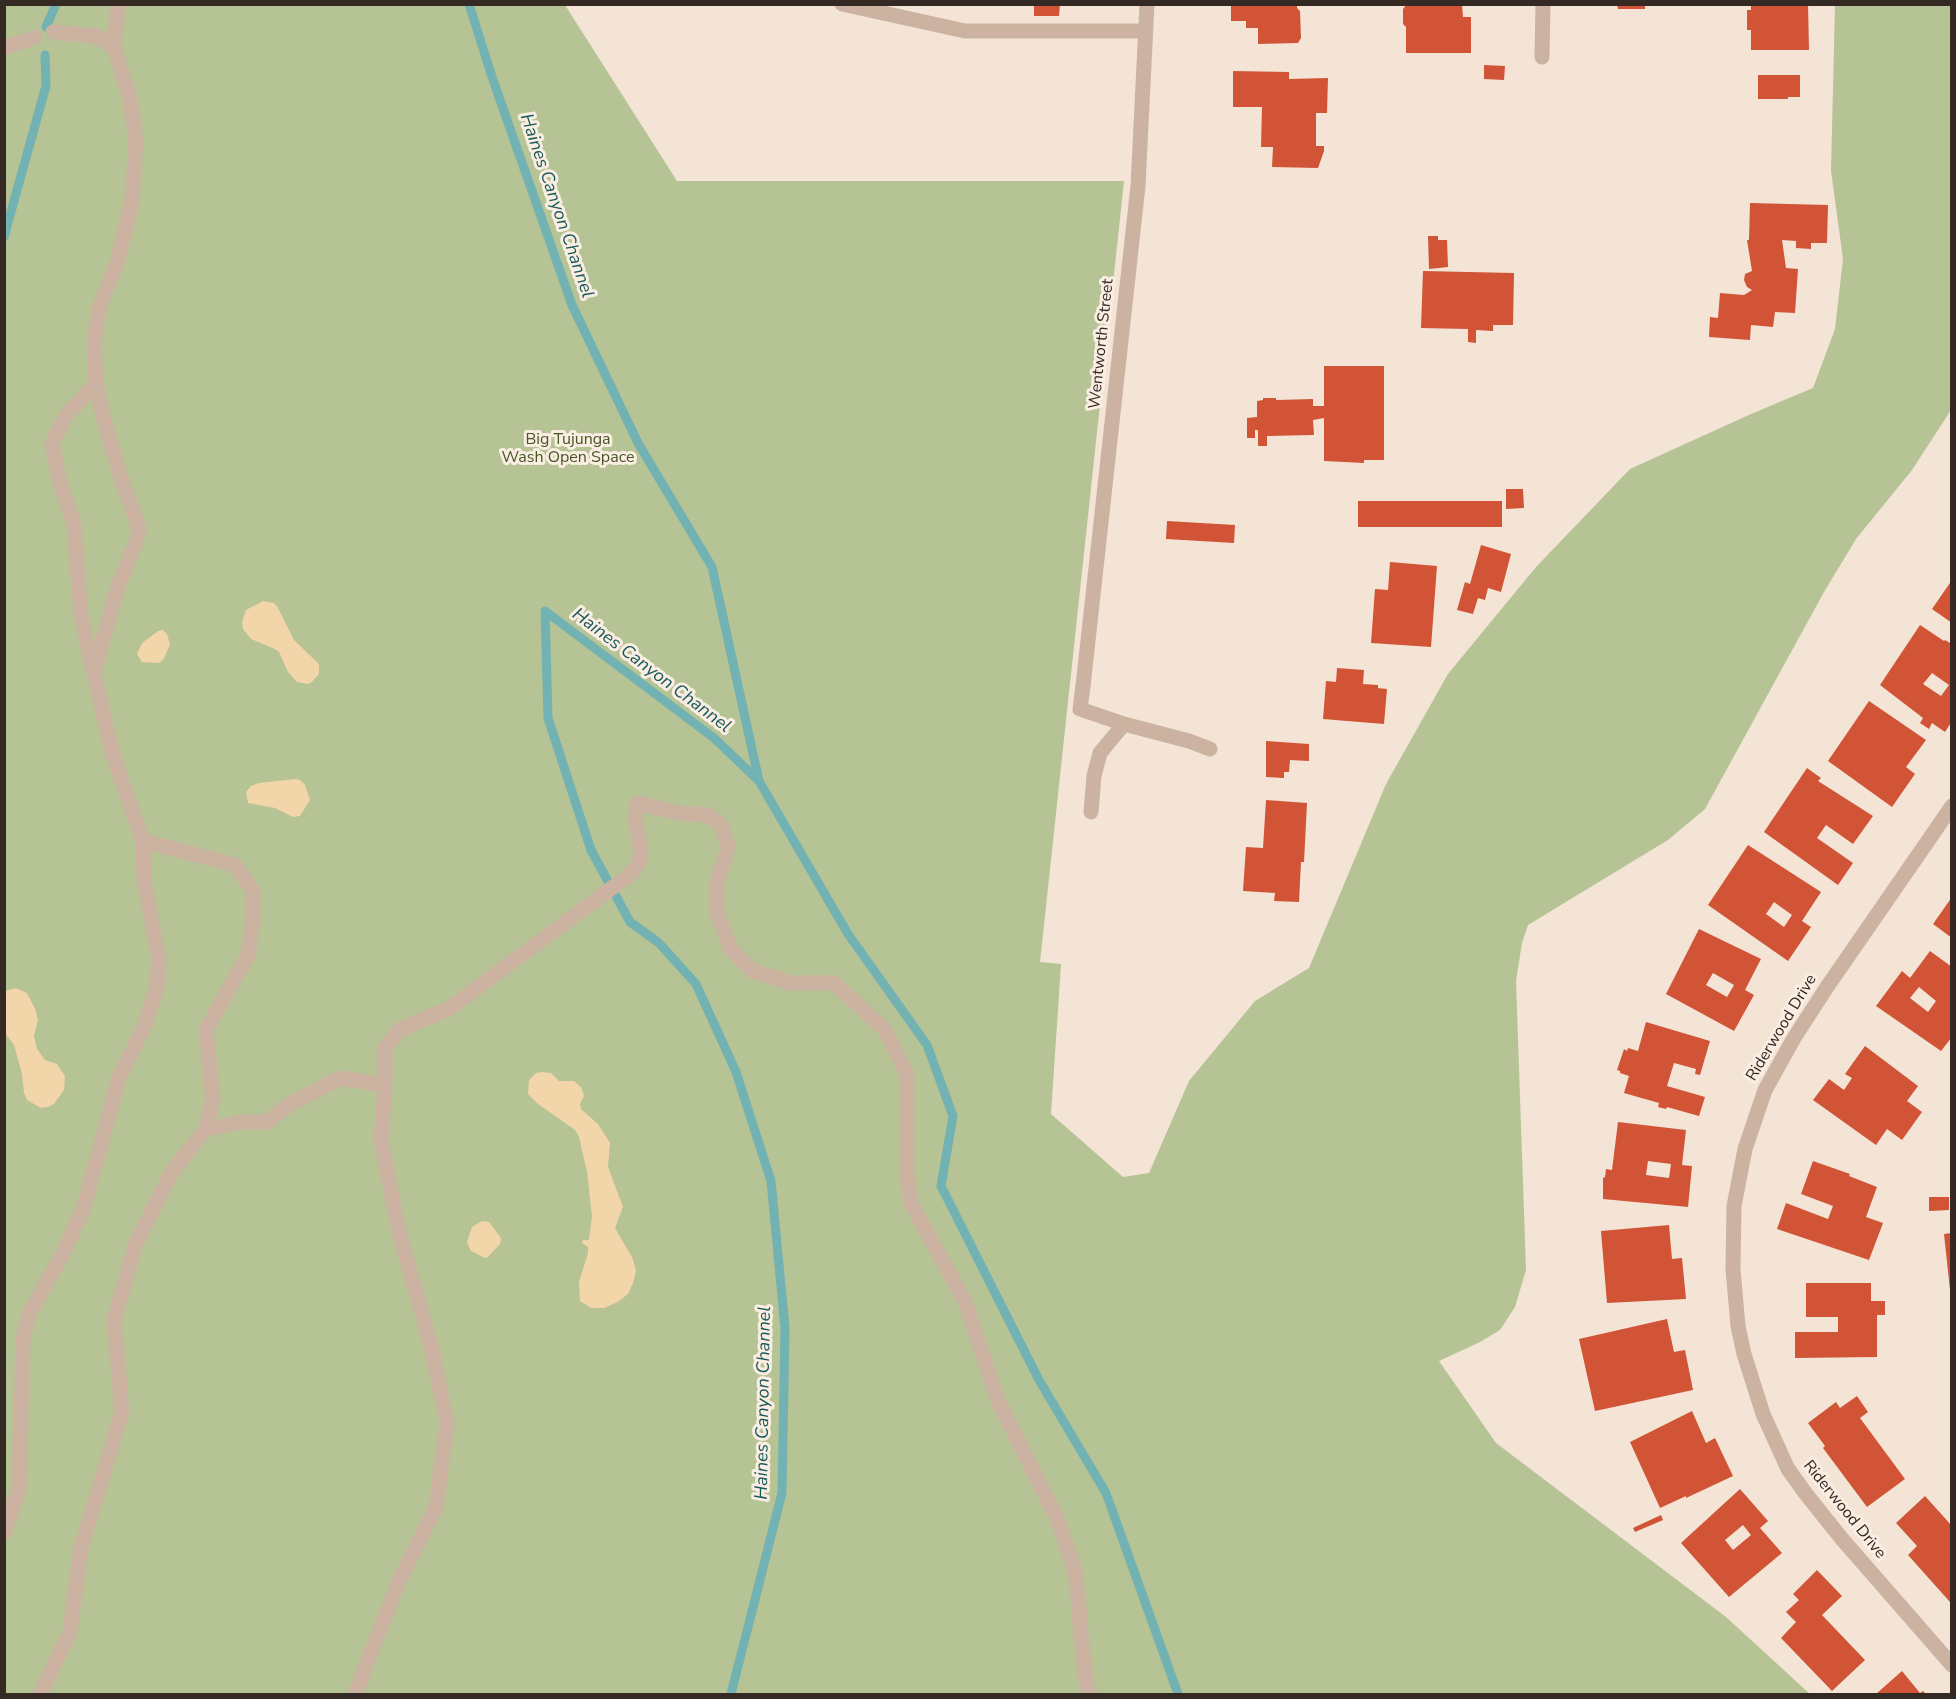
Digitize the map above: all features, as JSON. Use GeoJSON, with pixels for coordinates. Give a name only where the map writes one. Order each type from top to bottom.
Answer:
{"type":"FeatureCollection","features":[{"type":"Feature","properties":{"kind":"street"},"geometry":{"type":"LineString","coordinates":[[94,671],[118,586],[136,542],[139,528],[120,475],[96,384],[94,343],[99,308],[117,260],[132,201],[136,139],[129,95],[114,47],[118,4]]}},
{"type":"Feature","properties":{"kind":"street"},"geometry":{"type":"LineString","coordinates":[[842,4],[965,31],[1145,31]]}},
{"type":"Feature","properties":{"kind":"street","name":"Wentworth Street"},"geometry":{"type":"LineString","coordinates":[[1124,724],[1080,709],[1138,186],[1147,4]]}},
{"type":"Feature","properties":{"kind":"street"},"geometry":{"type":"LineString","coordinates":[[1542,57],[1543,4]]}},
{"type":"Feature","properties":{"kind":"street"},"geometry":{"type":"LineString","coordinates":[[53,32],[96,36],[114,47]]}},
{"type":"Feature","properties":{"kind":"street"},"geometry":{"type":"LineString","coordinates":[[4,48],[35,37]]}},
{"type":"Feature","properties":{"kind":"street"},"geometry":{"type":"LineString","coordinates":[[4,1533],[19,1489],[23,1338],[30,1312],[62,1255],[83,1210],[118,1078],[146,1022],[157,986],[159,959],[144,882],[143,842],[114,759],[81,616],[74,524],[59,480],[52,443],[67,414],[96,384]]}},
{"type":"Feature","properties":{"kind":"street"},"geometry":{"type":"LineString","coordinates":[[1091,812],[1094,776],[1100,753],[1124,724],[1189,741],[1210,749]]}},
{"type":"Feature","properties":{"kind":"street"},"geometry":{"type":"LineString","coordinates":[[355,1695],[399,1581],[436,1507],[447,1423],[432,1349],[399,1232],[381,1140],[385,1048],[399,1030],[450,1008],[632,873],[639,862],[641,851],[634,819],[638,803],[678,813],[708,815],[721,825],[728,847],[717,883],[717,913],[731,950],[753,971],[790,982],[834,982],[885,1030],[907,1074],[907,1173],[910,1203],[965,1302],[998,1401],[1057,1518],[1075,1570],[1086,1683],[1090,1695]]}},
{"type":"Feature","properties":{"kind":"street","name":"Riderwood Drive"},"geometry":{"type":"LineString","coordinates":[[1952,806],[1821,996],[1765,1090],[1745,1149],[1734,1206],[1733,1269],[1738,1326],[1744,1354],[1763,1413],[1788,1469],[1842,1539],[1952,1665]]}},
{"type":"Feature","properties":{"kind":"street"},"geometry":{"type":"LineString","coordinates":[[40,1695],[70,1632],[81,1548],[122,1412],[114,1320],[136,1243],[173,1170],[206,1129],[213,1100],[206,1030],[249,953],[253,891],[235,865],[143,842]]}},
{"type":"Feature","properties":{"kind":"street"},"geometry":{"type":"LineString","coordinates":[[206,1129],[242,1122],[267,1122],[290,1104],[340,1078],[385,1085]]}},
{"type":"Feature","properties":{"kind":"green space","name":"Big Tujunga Wash Open Space"},"geometry":{"type":"Polygon","coordinates":[[[5,5],[565,5],[677,181],[1124,181],[1040,962],[1061,964],[1051,1114],[1123,1177],[1149,1173],[1189,1081],[1255,1001],[1309,968],[1386,784],[1448,674],[1536,567],[1630,469],[1813,388],[1835,329],[1843,259],[1831,171],[1835,5],[1951,5],[1951,410],[1912,470],[1856,539],[1824,592],[1705,809],[1668,840],[1528,925],[1522,943],[1516,981],[1526,1270],[1515,1307],[1500,1330],[1439,1361],[1496,1443],[1726,1617],[1810,1694],[5,1694],[5,5]]]}},
{"type":"Feature","properties":{"kind":"sand"},"geometry":{"type":"Polygon","coordinates":[[[263,601],[274,603],[277,606],[294,640],[319,664],[319,674],[312,682],[308,684],[297,682],[288,672],[279,652],[251,639],[243,629],[242,622],[246,610],[263,601]]]}},
{"type":"Feature","properties":{"kind":"sand"},"geometry":{"type":"Polygon","coordinates":[[[163,630],[170,644],[164,659],[159,663],[142,662],[137,654],[142,643],[163,630]]]}},
{"type":"Feature","properties":{"kind":"sand"},"geometry":{"type":"Polygon","coordinates":[[[296,779],[305,785],[310,800],[300,816],[293,817],[275,808],[248,803],[246,792],[251,786],[296,779]]]}},
{"type":"Feature","properties":{"kind":"sand"},"geometry":{"type":"Polygon","coordinates":[[[16,988],[27,993],[36,1011],[38,1020],[34,1036],[37,1049],[45,1060],[57,1064],[65,1076],[64,1090],[54,1104],[48,1107],[41,1108],[27,1100],[14,1045],[5,1033],[5,991],[16,988]]]}},
{"type":"Feature","properties":{"kind":"sand"},"geometry":{"type":"Polygon","coordinates":[[[536,1073],[551,1073],[559,1081],[574,1081],[581,1087],[584,1096],[580,1104],[581,1109],[598,1124],[610,1143],[608,1167],[623,1207],[615,1228],[633,1259],[636,1271],[628,1294],[618,1302],[604,1308],[591,1308],[580,1301],[579,1282],[588,1253],[588,1247],[582,1243],[583,1240],[589,1240],[592,1216],[587,1172],[579,1137],[575,1130],[538,1104],[528,1094],[529,1080],[536,1073]]]}},
{"type":"Feature","properties":{"kind":"sand"},"geometry":{"type":"Polygon","coordinates":[[[482,1221],[489,1222],[501,1238],[500,1244],[485,1258],[471,1251],[467,1242],[472,1227],[482,1221]]]}},
{"type":"Feature","properties":{"kind":"building"},"geometry":{"type":"Polygon","coordinates":[[[1034,4],[1060,4],[1059,16],[1034,16],[1034,4]]]}},
{"type":"Feature","properties":{"kind":"building"},"geometry":{"type":"Polygon","coordinates":[[[1231,4],[1297,4],[1300,11],[1301,38],[1298,43],[1258,44],[1258,28],[1246,28],[1246,21],[1231,21],[1231,4]]]}},
{"type":"Feature","properties":{"kind":"building"},"geometry":{"type":"Polygon","coordinates":[[[1407,4],[1462,4],[1463,17],[1471,17],[1471,53],[1406,53],[1403,9],[1407,4]]]}},
{"type":"Feature","properties":{"kind":"building"},"geometry":{"type":"Polygon","coordinates":[[[1617,4],[1645,4],[1645,9],[1618,9],[1617,4]]]}},
{"type":"Feature","properties":{"kind":"building"},"geometry":{"type":"Polygon","coordinates":[[[1751,4],[1808,4],[1809,50],[1751,50],[1751,30],[1747,30],[1747,10],[1751,10],[1751,4]]]}},
{"type":"Feature","properties":{"kind":"building"},"geometry":{"type":"Polygon","coordinates":[[[1484,65],[1505,66],[1504,80],[1484,79],[1484,65]]]}},
{"type":"Feature","properties":{"kind":"building"},"geometry":{"type":"Polygon","coordinates":[[[1233,71],[1289,72],[1289,79],[1328,78],[1327,113],[1316,113],[1316,146],[1324,146],[1318,168],[1272,167],[1273,147],[1261,147],[1262,107],[1233,107],[1233,71]]]}},
{"type":"Feature","properties":{"kind":"building"},"geometry":{"type":"Polygon","coordinates":[[[1758,75],[1800,75],[1800,97],[1758,99],[1758,75]]]}},
{"type":"Feature","properties":{"kind":"building"},"geometry":{"type":"Polygon","coordinates":[[[1750,203],[1828,205],[1827,243],[1811,243],[1811,249],[1796,248],[1796,241],[1782,240],[1786,268],[1798,269],[1795,313],[1775,312],[1773,327],[1751,325],[1750,340],[1709,337],[1710,317],[1718,318],[1720,293],[1744,295],[1752,290],[1747,287],[1744,280],[1745,274],[1752,271],[1747,240],[1749,240],[1750,203]]]}},
{"type":"Feature","properties":{"kind":"building"},"geometry":{"type":"Polygon","coordinates":[[[1428,236],[1438,236],[1438,240],[1447,240],[1448,267],[1429,269],[1428,236]]]}},
{"type":"Feature","properties":{"kind":"building"},"geometry":{"type":"Polygon","coordinates":[[[1423,271],[1514,273],[1513,325],[1493,325],[1493,331],[1476,330],[1476,343],[1468,342],[1468,329],[1421,328],[1423,271]]]}},
{"type":"Feature","properties":{"kind":"building"},"geometry":{"type":"Polygon","coordinates":[[[1324,366],[1384,366],[1384,460],[1364,460],[1364,463],[1324,461],[1324,418],[1313,420],[1314,435],[1267,436],[1267,446],[1258,446],[1258,430],[1255,430],[1255,438],[1247,438],[1247,418],[1257,417],[1257,401],[1263,398],[1313,399],[1313,406],[1324,406],[1324,366]]]}},
{"type":"Feature","properties":{"kind":"building"},"geometry":{"type":"Polygon","coordinates":[[[1506,489],[1523,489],[1524,508],[1506,509],[1506,489]]]}},
{"type":"Feature","properties":{"kind":"building"},"geometry":{"type":"Polygon","coordinates":[[[1358,501],[1502,501],[1502,527],[1358,527],[1358,501]]]}},
{"type":"Feature","properties":{"kind":"building"},"geometry":{"type":"Polygon","coordinates":[[[1167,521],[1235,525],[1234,543],[1166,539],[1167,521]]]}},
{"type":"Feature","properties":{"kind":"building"},"geometry":{"type":"Polygon","coordinates":[[[1481,545],[1511,554],[1501,592],[1488,588],[1485,600],[1478,598],[1473,614],[1457,610],[1465,582],[1470,584],[1481,545]]]}},
{"type":"Feature","properties":{"kind":"building"},"geometry":{"type":"Polygon","coordinates":[[[1390,562],[1437,566],[1431,647],[1371,643],[1375,589],[1388,590],[1390,562]]]}},
{"type":"Feature","properties":{"kind":"building"},"geometry":{"type":"Polygon","coordinates":[[[1952,580],[1952,623],[1932,609],[1952,580]]]}},
{"type":"Feature","properties":{"kind":"building"},"geometry":{"type":"Polygon","coordinates":[[[1920,625],[1952,644],[1952,721],[1945,732],[1932,723],[1929,729],[1920,723],[1923,718],[1880,685],[1920,625]],[[1932,673],[1923,684],[1941,696],[1949,685],[1932,673]]]}},
{"type":"Feature","properties":{"kind":"building"},"geometry":{"type":"Polygon","coordinates":[[[1337,668],[1364,670],[1363,684],[1378,685],[1378,688],[1387,689],[1384,724],[1323,719],[1326,681],[1336,682],[1337,668]]]}},
{"type":"Feature","properties":{"kind":"building"},"geometry":{"type":"Polygon","coordinates":[[[1869,701],[1926,740],[1906,767],[1915,774],[1892,807],[1828,761],[1869,701]]]}},
{"type":"Feature","properties":{"kind":"building"},"geometry":{"type":"Polygon","coordinates":[[[1266,741],[1309,744],[1309,761],[1290,760],[1289,772],[1284,772],[1284,778],[1266,777],[1266,741]]]}},
{"type":"Feature","properties":{"kind":"building"},"geometry":{"type":"Polygon","coordinates":[[[1807,768],[1821,778],[1818,781],[1873,816],[1853,844],[1826,825],[1817,838],[1853,863],[1838,885],[1764,832],[1807,768]]]}},
{"type":"Feature","properties":{"kind":"building"},"geometry":{"type":"Polygon","coordinates":[[[1266,800],[1307,803],[1299,902],[1274,901],[1275,893],[1243,891],[1246,847],[1263,848],[1266,800]]]}},
{"type":"Feature","properties":{"kind":"building"},"geometry":{"type":"Polygon","coordinates":[[[1748,845],[1821,892],[1802,921],[1811,927],[1788,961],[1708,905],[1748,845]],[[1774,902],[1766,914],[1784,927],[1792,915],[1774,902]]]}},
{"type":"Feature","properties":{"kind":"building"},"geometry":{"type":"Polygon","coordinates":[[[1952,897],[1952,938],[1933,924],[1952,897]]]}},
{"type":"Feature","properties":{"kind":"building"},"geometry":{"type":"Polygon","coordinates":[[[1699,929],[1761,959],[1745,990],[1754,995],[1734,1031],[1666,994],[1699,929]],[[1713,973],[1706,985],[1727,997],[1734,985],[1713,973]]]}},
{"type":"Feature","properties":{"kind":"building"},"geometry":{"type":"Polygon","coordinates":[[[1930,951],[1952,967],[1952,1037],[1941,1051],[1876,1006],[1902,971],[1910,978],[1930,951]],[[1919,987],[1910,998],[1928,1012],[1936,1001],[1919,987]]]}},
{"type":"Feature","properties":{"kind":"building"},"geometry":{"type":"Polygon","coordinates":[[[1646,1022],[1710,1041],[1700,1075],[1695,1074],[1696,1069],[1674,1063],[1667,1086],[1705,1097],[1699,1116],[1667,1107],[1666,1109],[1658,1107],[1659,1103],[1624,1093],[1629,1076],[1617,1070],[1624,1049],[1638,1051],[1646,1022]]]}},
{"type":"Feature","properties":{"kind":"building"},"geometry":{"type":"Polygon","coordinates":[[[1865,1046],[1918,1086],[1907,1101],[1922,1112],[1902,1140],[1887,1129],[1876,1145],[1813,1100],[1829,1079],[1844,1090],[1852,1078],[1845,1074],[1865,1046]]]}},
{"type":"Feature","properties":{"kind":"building"},"geometry":{"type":"Polygon","coordinates":[[[1618,1122],[1686,1130],[1682,1165],[1692,1166],[1688,1207],[1603,1199],[1603,1178],[1606,1169],[1612,1170],[1618,1122]],[[1648,1161],[1646,1175],[1669,1178],[1671,1164],[1648,1161]]]}},
{"type":"Feature","properties":{"kind":"building"},"geometry":{"type":"Polygon","coordinates":[[[1813,1161],[1850,1174],[1849,1176],[1877,1187],[1866,1217],[1883,1223],[1869,1260],[1777,1229],[1786,1203],[1828,1219],[1833,1206],[1801,1194],[1813,1161]]]}},
{"type":"Feature","properties":{"kind":"building"},"geometry":{"type":"Polygon","coordinates":[[[1929,1197],[1949,1197],[1949,1210],[1929,1211],[1929,1197]]]}},
{"type":"Feature","properties":{"kind":"building"},"geometry":{"type":"Polygon","coordinates":[[[1669,1225],[1672,1259],[1682,1258],[1686,1299],[1607,1303],[1601,1231],[1669,1225]]]}},
{"type":"Feature","properties":{"kind":"building"},"geometry":{"type":"Polygon","coordinates":[[[1952,1233],[1952,1289],[1950,1290],[1944,1234],[1952,1233]]]}},
{"type":"Feature","properties":{"kind":"building"},"geometry":{"type":"Polygon","coordinates":[[[1806,1283],[1871,1283],[1871,1301],[1885,1301],[1885,1315],[1877,1315],[1877,1357],[1795,1358],[1795,1332],[1838,1332],[1838,1317],[1806,1317],[1806,1283]]]}},
{"type":"Feature","properties":{"kind":"building"},"geometry":{"type":"Polygon","coordinates":[[[1667,1319],[1674,1352],[1685,1350],[1693,1390],[1595,1411],[1579,1339],[1667,1319]]]}},
{"type":"Feature","properties":{"kind":"building"},"geometry":{"type":"Polygon","coordinates":[[[1857,1396],[1868,1412],[1860,1418],[1905,1479],[1867,1507],[1823,1448],[1825,1446],[1808,1423],[1836,1402],[1840,1408],[1857,1396]]]}},
{"type":"Feature","properties":{"kind":"building"},"geometry":{"type":"Polygon","coordinates":[[[1692,1411],[1706,1443],[1715,1438],[1733,1476],[1660,1508],[1630,1442],[1692,1411]]]}},
{"type":"Feature","properties":{"kind":"building"},"geometry":{"type":"Polygon","coordinates":[[[1740,1489],[1768,1521],[1760,1528],[1782,1553],[1729,1597],[1681,1543],[1740,1489]],[[1743,1525],[1725,1540],[1733,1550],[1751,1535],[1743,1525]]]}},
{"type":"Feature","properties":{"kind":"building"},"geometry":{"type":"Polygon","coordinates":[[[1925,1496],[1952,1526],[1950,1602],[1908,1555],[1917,1546],[1896,1523],[1925,1496]]]}},
{"type":"Feature","properties":{"kind":"building"},"geometry":{"type":"Polygon","coordinates":[[[1661,1515],[1663,1520],[1635,1532],[1633,1528],[1661,1515]]]}},
{"type":"Feature","properties":{"kind":"building"},"geometry":{"type":"Polygon","coordinates":[[[1817,1570],[1842,1596],[1822,1615],[1865,1660],[1832,1691],[1781,1638],[1796,1622],[1786,1612],[1799,1600],[1793,1594],[1817,1570]]]}},
{"type":"Feature","properties":{"kind":"building"},"geometry":{"type":"Polygon","coordinates":[[[1902,1671],[1920,1693],[1923,1691],[1926,1694],[1876,1694],[1902,1671]]]}},
{"type":"Feature","properties":{"kind":"waterway","name":"Haines Canyon Channel"},"geometry":{"type":"LineString","coordinates":[[46,27],[56,4]]}},
{"type":"Feature","properties":{"kind":"waterway","name":"Haines Canyon Channel"},"geometry":{"type":"LineString","coordinates":[[469,4],[492,77],[572,305],[638,443],[712,567],[759,781],[848,934],[927,1045],[953,1116],[941,1186],[1039,1380],[1106,1493],[1178,1694]]}},
{"type":"Feature","properties":{"kind":"waterway","name":"Haines Canyon Channel"},"geometry":{"type":"LineString","coordinates":[[4,237],[46,86],[45,55]]}},
{"type":"Feature","properties":{"kind":"waterway","name":"Haines Canyon Channel"},"geometry":{"type":"LineString","coordinates":[[731,1694],[782,1493],[785,1328],[771,1181],[736,1072],[696,984],[659,943],[630,922],[591,850],[548,718],[545,611],[714,738],[759,781]]}}]}
